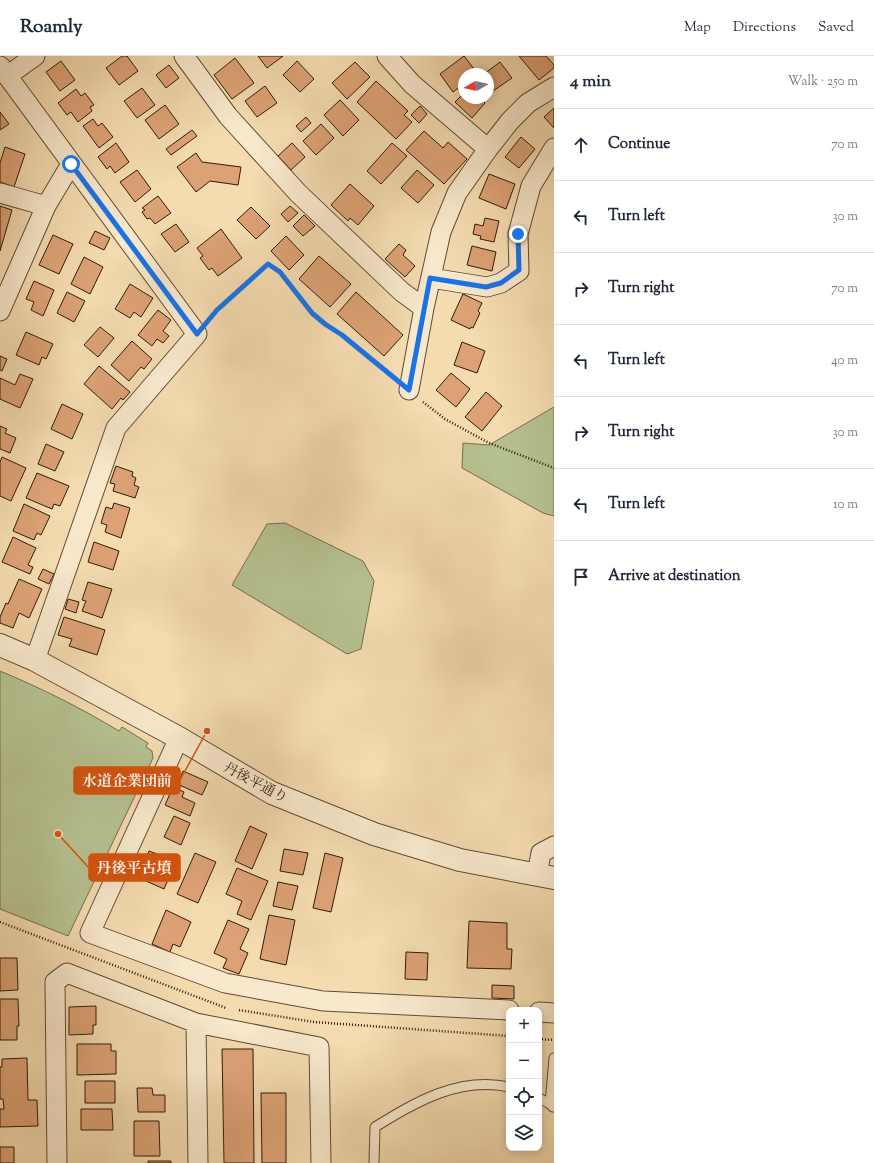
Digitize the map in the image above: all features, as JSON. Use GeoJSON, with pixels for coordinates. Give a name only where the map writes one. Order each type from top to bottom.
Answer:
{"type":"FeatureCollection","features":[{"type":"Feature","properties":{"kind":"street"},"geometry":{"type":"LineString","coordinates":[[35,56],[4,71],[197,334],[116,428],[35,660]]}},
{"type":"Feature","properties":{"kind":"street"},"geometry":{"type":"LineString","coordinates":[[184,56],[228,116],[298,193],[402,292],[424,308]]}},
{"type":"Feature","properties":{"kind":"street"},"geometry":{"type":"LineString","coordinates":[[388,56],[412,84],[488,149]]}},
{"type":"Feature","properties":{"kind":"street"},"geometry":{"type":"LineString","coordinates":[[409,390],[430,278],[441,232],[457,193],[510,121],[528,104],[554,87]]}},
{"type":"Feature","properties":{"kind":"street"},"geometry":{"type":"LineString","coordinates":[[430,278],[486,287],[501,283],[519,270],[518,234],[531,186],[554,148]]}},
{"type":"Feature","properties":{"kind":"street"},"geometry":{"type":"LineString","coordinates":[[0,311],[46,206],[71,164]]}},
{"type":"Feature","properties":{"kind":"street"},"geometry":{"type":"LineString","coordinates":[[0,193],[46,206]]}},
{"type":"Feature","properties":{"kind":"street","name":"丹後平通り"},"geometry":{"type":"LineString","coordinates":[[0,645],[35,660],[178,738],[272,793],[374,834],[460,860],[546,876]]}},
{"type":"Feature","properties":{"kind":"street"},"geometry":{"type":"LineString","coordinates":[[178,738],[90,933],[224,983],[323,1001],[506,1010]]}},
{"type":"Feature","properties":{"kind":"street"},"geometry":{"type":"LineString","coordinates":[[546,876],[541,853],[554,846]]}},
{"type":"Feature","properties":{"kind":"street"},"geometry":{"type":"LineString","coordinates":[[57,1163],[54,982],[67,973],[196,1023],[319,1047],[321,1163]]}},
{"type":"Feature","properties":{"kind":"street"},"geometry":{"type":"LineString","coordinates":[[542,1012],[554,1013]]}},
{"type":"Feature","properties":{"kind":"street"},"geometry":{"type":"LineString","coordinates":[[196,1023],[198,1163]]}},
{"type":"Feature","properties":{"kind":"lane"},"geometry":{"type":"LineString","coordinates":[[542,1100],[552,1106],[554,1058]]}},
{"type":"Feature","properties":{"kind":"lane"},"geometry":{"type":"LineString","coordinates":[[374,1163],[375,1128],[411,1105],[450,1089],[472,1084],[506,1087]]}},
{"type":"Feature","properties":{"kind":"path"},"geometry":{"type":"LineString","coordinates":[[197,334],[217,310],[268,264],[280,272],[312,313],[342,335],[445,419],[489,443],[554,468]]}},
{"type":"Feature","properties":{"kind":"path"},"geometry":{"type":"LineString","coordinates":[[542,1039],[554,1040]]}},
{"type":"Feature","properties":{"kind":"green space"},"geometry":{"type":"Polygon","coordinates":[[[554,407],[554,516],[543,513],[462,468],[463,443],[489,445],[554,407]]]}},
{"type":"Feature","properties":{"kind":"green space"},"geometry":{"type":"Polygon","coordinates":[[[285,523],[363,561],[374,581],[361,649],[347,654],[232,585],[267,524],[285,523]]]}},
{"type":"Feature","properties":{"kind":"green space"},"geometry":{"type":"Polygon","coordinates":[[[0,671],[61,699],[119,731],[122,727],[148,743],[146,747],[152,751],[153,758],[68,936],[0,909],[0,671]]]}},
{"type":"Feature","properties":{"kind":"building"},"geometry":{"type":"Polygon","coordinates":[[[122,56],[127,56],[138,71],[119,85],[106,68],[122,56]]]}},
{"type":"Feature","properties":{"kind":"building"},"geometry":{"type":"Polygon","coordinates":[[[258,56],[283,56],[267,68],[258,56]]]}},
{"type":"Feature","properties":{"kind":"building"},"geometry":{"type":"Polygon","coordinates":[[[464,56],[473,68],[458,68],[458,88],[453,92],[440,74],[464,56]]]}},
{"type":"Feature","properties":{"kind":"building"},"geometry":{"type":"Polygon","coordinates":[[[519,56],[546,56],[554,65],[554,68],[539,80],[519,56]]]}},
{"type":"Feature","properties":{"kind":"building"},"geometry":{"type":"Polygon","coordinates":[[[235,58],[254,83],[232,99],[214,75],[235,58]]]}},
{"type":"Feature","properties":{"kind":"building"},"geometry":{"type":"Polygon","coordinates":[[[61,61],[75,80],[60,91],[46,72],[61,61]]]}},
{"type":"Feature","properties":{"kind":"building"},"geometry":{"type":"Polygon","coordinates":[[[297,61],[314,79],[300,92],[283,75],[297,61]]]}},
{"type":"Feature","properties":{"kind":"building"},"geometry":{"type":"Polygon","coordinates":[[[355,62],[370,77],[347,99],[332,83],[355,62]]]}},
{"type":"Feature","properties":{"kind":"building"},"geometry":{"type":"Polygon","coordinates":[[[500,62],[512,78],[494,90],[494,68],[492,68],[500,62]]]}},
{"type":"Feature","properties":{"kind":"building"},"geometry":{"type":"Polygon","coordinates":[[[169,65],[179,78],[166,88],[156,75],[169,65]]]}},
{"type":"Feature","properties":{"kind":"building"},"geometry":{"type":"Polygon","coordinates":[[[376,81],[408,111],[404,115],[412,122],[396,139],[357,102],[376,81]]]}},
{"type":"Feature","properties":{"kind":"building"},"geometry":{"type":"Polygon","coordinates":[[[265,86],[277,103],[257,117],[245,101],[265,86]]]}},
{"type":"Feature","properties":{"kind":"building"},"geometry":{"type":"Polygon","coordinates":[[[142,88],[155,105],[137,118],[124,101],[142,88]]]}},
{"type":"Feature","properties":{"kind":"building"},"geometry":{"type":"Polygon","coordinates":[[[76,89],[81,96],[85,93],[94,105],[90,107],[92,111],[78,122],[71,112],[67,115],[58,103],[76,89]]]}},
{"type":"Feature","properties":{"kind":"building"},"geometry":{"type":"Polygon","coordinates":[[[458,99],[458,104],[484,104],[472,118],[455,102],[458,99]]]}},
{"type":"Feature","properties":{"kind":"building"},"geometry":{"type":"Polygon","coordinates":[[[340,100],[359,120],[343,136],[324,115],[340,100]]]}},
{"type":"Feature","properties":{"kind":"building"},"geometry":{"type":"Polygon","coordinates":[[[165,105],[179,124],[159,139],[145,120],[165,105]]]}},
{"type":"Feature","properties":{"kind":"building"},"geometry":{"type":"Polygon","coordinates":[[[420,106],[427,114],[419,123],[411,115],[420,106]]]}},
{"type":"Feature","properties":{"kind":"building"},"geometry":{"type":"Polygon","coordinates":[[[554,108],[554,128],[544,117],[554,108]]]}},
{"type":"Feature","properties":{"kind":"building"},"geometry":{"type":"Polygon","coordinates":[[[0,112],[9,124],[0,130],[0,112]]]}},
{"type":"Feature","properties":{"kind":"building"},"geometry":{"type":"Polygon","coordinates":[[[306,117],[311,123],[301,132],[296,126],[306,117]]]}},
{"type":"Feature","properties":{"kind":"building"},"geometry":{"type":"Polygon","coordinates":[[[93,119],[98,126],[102,123],[113,137],[99,148],[83,126],[93,119]]]}},
{"type":"Feature","properties":{"kind":"building"},"geometry":{"type":"Polygon","coordinates":[[[321,124],[334,138],[316,155],[303,141],[321,124]]]}},
{"type":"Feature","properties":{"kind":"building"},"geometry":{"type":"Polygon","coordinates":[[[192,130],[197,136],[171,155],[166,149],[192,130]]]}},
{"type":"Feature","properties":{"kind":"building"},"geometry":{"type":"Polygon","coordinates":[[[424,131],[443,148],[448,142],[467,159],[444,184],[406,150],[424,131]]]}},
{"type":"Feature","properties":{"kind":"building"},"geometry":{"type":"Polygon","coordinates":[[[521,137],[535,149],[519,168],[505,157],[521,137]]]}},
{"type":"Feature","properties":{"kind":"building"},"geometry":{"type":"Polygon","coordinates":[[[116,143],[129,162],[115,173],[110,166],[107,169],[98,157],[116,143]]]}},
{"type":"Feature","properties":{"kind":"building"},"geometry":{"type":"Polygon","coordinates":[[[292,143],[305,157],[291,170],[278,156],[292,143]]]}},
{"type":"Feature","properties":{"kind":"building"},"geometry":{"type":"Polygon","coordinates":[[[392,143],[407,156],[381,184],[367,171],[392,143]]]}},
{"type":"Feature","properties":{"kind":"building"},"geometry":{"type":"Polygon","coordinates":[[[5,147],[25,154],[14,187],[0,182],[0,163],[5,147]]]}},
{"type":"Feature","properties":{"kind":"building"},"geometry":{"type":"Polygon","coordinates":[[[196,153],[202,162],[241,167],[238,185],[210,181],[196,192],[177,167],[196,153]]]}},
{"type":"Feature","properties":{"kind":"building"},"geometry":{"type":"Polygon","coordinates":[[[137,170],[151,189],[135,202],[120,182],[137,170]]]}},
{"type":"Feature","properties":{"kind":"building"},"geometry":{"type":"Polygon","coordinates":[[[417,170],[434,185],[418,203],[401,188],[417,170]]]}},
{"type":"Feature","properties":{"kind":"building"},"geometry":{"type":"Polygon","coordinates":[[[489,174],[515,184],[506,209],[479,198],[489,174]]]}},
{"type":"Feature","properties":{"kind":"building"},"geometry":{"type":"Polygon","coordinates":[[[350,184],[374,206],[358,225],[350,218],[348,221],[331,205],[350,184]]]}},
{"type":"Feature","properties":{"kind":"building"},"geometry":{"type":"Polygon","coordinates":[[[158,196],[171,213],[155,224],[150,218],[147,219],[142,212],[145,210],[142,208],[158,196]]]}},
{"type":"Feature","properties":{"kind":"building"},"geometry":{"type":"Polygon","coordinates":[[[0,206],[12,210],[0,251],[0,206]]]}},
{"type":"Feature","properties":{"kind":"building"},"geometry":{"type":"Polygon","coordinates":[[[290,206],[298,213],[288,222],[281,214],[290,206]]]}},
{"type":"Feature","properties":{"kind":"building"},"geometry":{"type":"Polygon","coordinates":[[[251,207],[270,226],[256,239],[237,220],[251,207]]]}},
{"type":"Feature","properties":{"kind":"building"},"geometry":{"type":"Polygon","coordinates":[[[304,215],[315,226],[303,236],[293,226],[304,215]]]}},
{"type":"Feature","properties":{"kind":"building"},"geometry":{"type":"Polygon","coordinates":[[[485,218],[499,221],[494,242],[480,239],[481,236],[473,234],[475,224],[483,226],[485,218]]]}},
{"type":"Feature","properties":{"kind":"building"},"geometry":{"type":"Polygon","coordinates":[[[176,224],[189,242],[175,252],[161,234],[176,224]]]}},
{"type":"Feature","properties":{"kind":"building"},"geometry":{"type":"Polygon","coordinates":[[[221,229],[242,258],[218,276],[212,268],[209,270],[200,258],[203,256],[197,248],[221,229]]]}},
{"type":"Feature","properties":{"kind":"building"},"geometry":{"type":"Polygon","coordinates":[[[95,231],[110,238],[104,250],[89,243],[95,231]]]}},
{"type":"Feature","properties":{"kind":"building"},"geometry":{"type":"Polygon","coordinates":[[[53,235],[73,244],[59,274],[39,265],[53,235]]]}},
{"type":"Feature","properties":{"kind":"building"},"geometry":{"type":"Polygon","coordinates":[[[286,236],[304,255],[289,270],[271,251],[286,236]]]}},
{"type":"Feature","properties":{"kind":"building"},"geometry":{"type":"Polygon","coordinates":[[[399,244],[406,250],[403,255],[415,266],[405,277],[385,259],[399,244]]]}},
{"type":"Feature","properties":{"kind":"building"},"geometry":{"type":"Polygon","coordinates":[[[472,246],[496,252],[492,271],[467,265],[472,246]]]}},
{"type":"Feature","properties":{"kind":"building"},"geometry":{"type":"Polygon","coordinates":[[[319,256],[351,284],[330,307],[299,279],[319,256]]]}},
{"type":"Feature","properties":{"kind":"building"},"geometry":{"type":"Polygon","coordinates":[[[84,257],[103,267],[90,294],[71,284],[84,257]]]}},
{"type":"Feature","properties":{"kind":"building"},"geometry":{"type":"Polygon","coordinates":[[[34,281],[54,290],[43,316],[31,310],[34,302],[26,299],[34,281]]]}},
{"type":"Feature","properties":{"kind":"building"},"geometry":{"type":"Polygon","coordinates":[[[130,284],[153,298],[141,317],[134,312],[130,318],[115,309],[130,284]]]}},
{"type":"Feature","properties":{"kind":"building"},"geometry":{"type":"Polygon","coordinates":[[[67,292],[85,301],[74,322],[57,313],[67,292]]]}},
{"type":"Feature","properties":{"kind":"building"},"geometry":{"type":"Polygon","coordinates":[[[356,292],[403,335],[384,356],[337,314],[356,292]]]}},
{"type":"Feature","properties":{"kind":"building"},"geometry":{"type":"Polygon","coordinates":[[[463,294],[482,303],[478,311],[480,313],[473,328],[471,327],[470,329],[451,320],[463,294]]]}},
{"type":"Feature","properties":{"kind":"building"},"geometry":{"type":"Polygon","coordinates":[[[158,310],[171,320],[163,331],[169,336],[163,343],[157,339],[152,346],[138,335],[158,310]]]}},
{"type":"Feature","properties":{"kind":"building"},"geometry":{"type":"Polygon","coordinates":[[[100,327],[114,338],[98,357],[84,345],[100,327]]]}},
{"type":"Feature","properties":{"kind":"building"},"geometry":{"type":"Polygon","coordinates":[[[26,332],[53,344],[46,359],[42,357],[39,365],[16,355],[26,332]]]}},
{"type":"Feature","properties":{"kind":"building"},"geometry":{"type":"Polygon","coordinates":[[[132,341],[152,359],[144,369],[141,367],[129,381],[111,365],[132,341]]]}},
{"type":"Feature","properties":{"kind":"building"},"geometry":{"type":"Polygon","coordinates":[[[462,342],[485,351],[477,373],[454,365],[462,342]]]}},
{"type":"Feature","properties":{"kind":"building"},"geometry":{"type":"Polygon","coordinates":[[[0,356],[7,359],[2,371],[0,370],[0,356]]]}},
{"type":"Feature","properties":{"kind":"building"},"geometry":{"type":"Polygon","coordinates":[[[99,366],[130,392],[123,400],[121,398],[112,409],[84,384],[99,366]]]}},
{"type":"Feature","properties":{"kind":"building"},"geometry":{"type":"Polygon","coordinates":[[[451,373],[470,389],[456,407],[436,390],[451,373]]]}},
{"type":"Feature","properties":{"kind":"building"},"geometry":{"type":"Polygon","coordinates":[[[20,374],[33,379],[20,408],[0,399],[0,378],[15,385],[20,374]]]}},
{"type":"Feature","properties":{"kind":"building"},"geometry":{"type":"Polygon","coordinates":[[[486,392],[502,406],[482,431],[465,417],[486,392]]]}},
{"type":"Feature","properties":{"kind":"building"},"geometry":{"type":"Polygon","coordinates":[[[62,404],[83,414],[72,439],[51,429],[62,404]]]}},
{"type":"Feature","properties":{"kind":"building"},"geometry":{"type":"Polygon","coordinates":[[[0,426],[7,429],[5,433],[16,438],[10,453],[0,449],[0,426]]]}},
{"type":"Feature","properties":{"kind":"building"},"geometry":{"type":"Polygon","coordinates":[[[46,444],[64,452],[55,471],[38,464],[46,444]]]}},
{"type":"Feature","properties":{"kind":"building"},"geometry":{"type":"Polygon","coordinates":[[[2,457],[26,468],[11,501],[0,496],[0,462],[2,457]]]}},
{"type":"Feature","properties":{"kind":"building"},"geometry":{"type":"Polygon","coordinates":[[[116,466],[133,472],[132,476],[136,478],[134,485],[139,487],[135,498],[113,491],[115,484],[110,483],[116,466]]]}},
{"type":"Feature","properties":{"kind":"building"},"geometry":{"type":"Polygon","coordinates":[[[37,473],[69,486],[60,506],[54,504],[52,509],[26,498],[37,473]]]}},
{"type":"Feature","properties":{"kind":"building"},"geometry":{"type":"Polygon","coordinates":[[[114,503],[130,508],[121,538],[105,532],[107,525],[101,523],[106,507],[112,509],[114,503]]]}},
{"type":"Feature","properties":{"kind":"building"},"geometry":{"type":"Polygon","coordinates":[[[24,504],[50,516],[41,535],[37,533],[34,540],[13,531],[24,504]]]}},
{"type":"Feature","properties":{"kind":"building"},"geometry":{"type":"Polygon","coordinates":[[[13,537],[36,548],[28,565],[33,567],[30,574],[2,562],[13,537]]]}},
{"type":"Feature","properties":{"kind":"building"},"geometry":{"type":"Polygon","coordinates":[[[94,542],[119,551],[113,570],[88,562],[94,542]]]}},
{"type":"Feature","properties":{"kind":"building"},"geometry":{"type":"Polygon","coordinates":[[[43,569],[54,574],[49,584],[38,579],[43,569]]]}},
{"type":"Feature","properties":{"kind":"building"},"geometry":{"type":"Polygon","coordinates":[[[19,579],[42,589],[29,618],[19,613],[13,628],[0,623],[0,617],[6,603],[8,604],[19,579]]]}},
{"type":"Feature","properties":{"kind":"building"},"geometry":{"type":"Polygon","coordinates":[[[88,582],[112,589],[102,618],[82,611],[86,601],[82,600],[88,582]]]}},
{"type":"Feature","properties":{"kind":"building"},"geometry":{"type":"Polygon","coordinates":[[[68,599],[79,602],[76,613],[65,609],[68,599]]]}},
{"type":"Feature","properties":{"kind":"building"},"geometry":{"type":"Polygon","coordinates":[[[64,617],[105,630],[97,655],[69,646],[72,639],[58,635],[64,617]]]}},
{"type":"Feature","properties":{"kind":"building"},"geometry":{"type":"Polygon","coordinates":[[[183,771],[208,782],[202,795],[177,784],[183,771]]]}},
{"type":"Feature","properties":{"kind":"building"},"geometry":{"type":"Polygon","coordinates":[[[173,787],[184,792],[182,797],[195,803],[190,816],[165,805],[173,787]]]}},
{"type":"Feature","properties":{"kind":"building"},"geometry":{"type":"Polygon","coordinates":[[[174,816],[190,823],[181,845],[164,837],[174,816]]]}},
{"type":"Feature","properties":{"kind":"building"},"geometry":{"type":"Polygon","coordinates":[[[250,826],[267,834],[252,869],[235,861],[250,826]]]}},
{"type":"Feature","properties":{"kind":"building"},"geometry":{"type":"Polygon","coordinates":[[[284,849],[308,853],[303,875],[280,871],[284,849]]]}},
{"type":"Feature","properties":{"kind":"building"},"geometry":{"type":"Polygon","coordinates":[[[149,851],[176,861],[164,889],[137,877],[149,851]]]}},
{"type":"Feature","properties":{"kind":"building"},"geometry":{"type":"Polygon","coordinates":[[[195,853],[216,862],[198,903],[177,894],[195,853]]]}},
{"type":"Feature","properties":{"kind":"building"},"geometry":{"type":"Polygon","coordinates":[[[325,853],[343,858],[331,912],[313,908],[325,853]]]}},
{"type":"Feature","properties":{"kind":"building"},"geometry":{"type":"Polygon","coordinates":[[[237,868],[268,881],[251,920],[237,914],[242,901],[226,894],[237,868]]]}},
{"type":"Feature","properties":{"kind":"building"},"geometry":{"type":"Polygon","coordinates":[[[278,882],[298,886],[292,910],[273,906],[278,882]]]}},
{"type":"Feature","properties":{"kind":"building"},"geometry":{"type":"Polygon","coordinates":[[[166,910],[191,922],[180,947],[173,944],[170,952],[152,944],[166,910]]]}},
{"type":"Feature","properties":{"kind":"building"},"geometry":{"type":"Polygon","coordinates":[[[269,915],[295,920],[286,965],[260,959],[269,915]]]}},
{"type":"Feature","properties":{"kind":"building"},"geometry":{"type":"Polygon","coordinates":[[[228,920],[249,929],[240,949],[248,953],[239,974],[223,968],[227,959],[214,953],[228,920]]]}},
{"type":"Feature","properties":{"kind":"building"},"geometry":{"type":"Polygon","coordinates":[[[469,921],[507,923],[507,949],[512,949],[511,969],[467,968],[469,921]]]}},
{"type":"Feature","properties":{"kind":"building"},"geometry":{"type":"Polygon","coordinates":[[[406,952],[428,953],[427,980],[405,979],[406,952]]]}},
{"type":"Feature","properties":{"kind":"building"},"geometry":{"type":"Polygon","coordinates":[[[0,958],[17,958],[18,990],[0,991],[0,958]]]}},
{"type":"Feature","properties":{"kind":"building"},"geometry":{"type":"Polygon","coordinates":[[[492,985],[514,986],[514,999],[492,998],[492,985]]]}},
{"type":"Feature","properties":{"kind":"building"},"geometry":{"type":"Polygon","coordinates":[[[0,999],[18,999],[19,1026],[17,1026],[17,1040],[0,1040],[0,999]]]}},
{"type":"Feature","properties":{"kind":"building"},"geometry":{"type":"Polygon","coordinates":[[[96,1006],[96,1025],[93,1025],[93,1034],[69,1035],[69,1007],[96,1006]]]}},
{"type":"Feature","properties":{"kind":"building"},"geometry":{"type":"Polygon","coordinates":[[[77,1044],[111,1044],[111,1051],[116,1051],[116,1074],[77,1075],[77,1044]]]}},
{"type":"Feature","properties":{"kind":"building"},"geometry":{"type":"Polygon","coordinates":[[[222,1049],[253,1049],[254,1163],[224,1163],[222,1049]]]}},
{"type":"Feature","properties":{"kind":"building"},"geometry":{"type":"Polygon","coordinates":[[[27,1058],[28,1100],[37,1100],[38,1126],[0,1127],[0,1109],[4,1109],[3,1099],[0,1099],[0,1067],[2,1067],[2,1059],[27,1058]]]}},
{"type":"Feature","properties":{"kind":"building"},"geometry":{"type":"Polygon","coordinates":[[[85,1081],[115,1081],[115,1103],[85,1103],[85,1081]]]}},
{"type":"Feature","properties":{"kind":"building"},"geometry":{"type":"Polygon","coordinates":[[[137,1088],[152,1088],[153,1095],[165,1095],[165,1112],[138,1112],[137,1088]]]}},
{"type":"Feature","properties":{"kind":"building"},"geometry":{"type":"Polygon","coordinates":[[[261,1093],[286,1093],[286,1163],[262,1163],[261,1093]]]}},
{"type":"Feature","properties":{"kind":"building"},"geometry":{"type":"Polygon","coordinates":[[[81,1109],[112,1109],[113,1130],[81,1130],[81,1109]]]}},
{"type":"Feature","properties":{"kind":"building"},"geometry":{"type":"Polygon","coordinates":[[[134,1121],[159,1121],[160,1156],[134,1156],[134,1121]]]}},
{"type":"Feature","properties":{"kind":"building"},"geometry":{"type":"Polygon","coordinates":[[[0,1147],[14,1147],[14,1163],[0,1163],[0,1147]]]}},
{"type":"Feature","properties":{"kind":"building"},"geometry":{"type":"Polygon","coordinates":[[[148,1161],[171,1161],[171,1163],[148,1163],[148,1161]]]}},
{"type":"Feature","properties":{"kind":"place","name":"水道企業団前"},"geometry":{"type":"Point","coordinates":[207,731]}},
{"type":"Feature","properties":{"kind":"place","name":"丹後平古墳"},"geometry":{"type":"Point","coordinates":[58,834]}},
{"type":"Feature","properties":{"kind":"route"},"geometry":{"type":"LineString","coordinates":[[71,164],[197,334],[217,310],[268,264],[280,272],[312,313],[342,335],[409,390],[430,278],[486,287],[501,283],[519,270],[518,234]]}}]}
